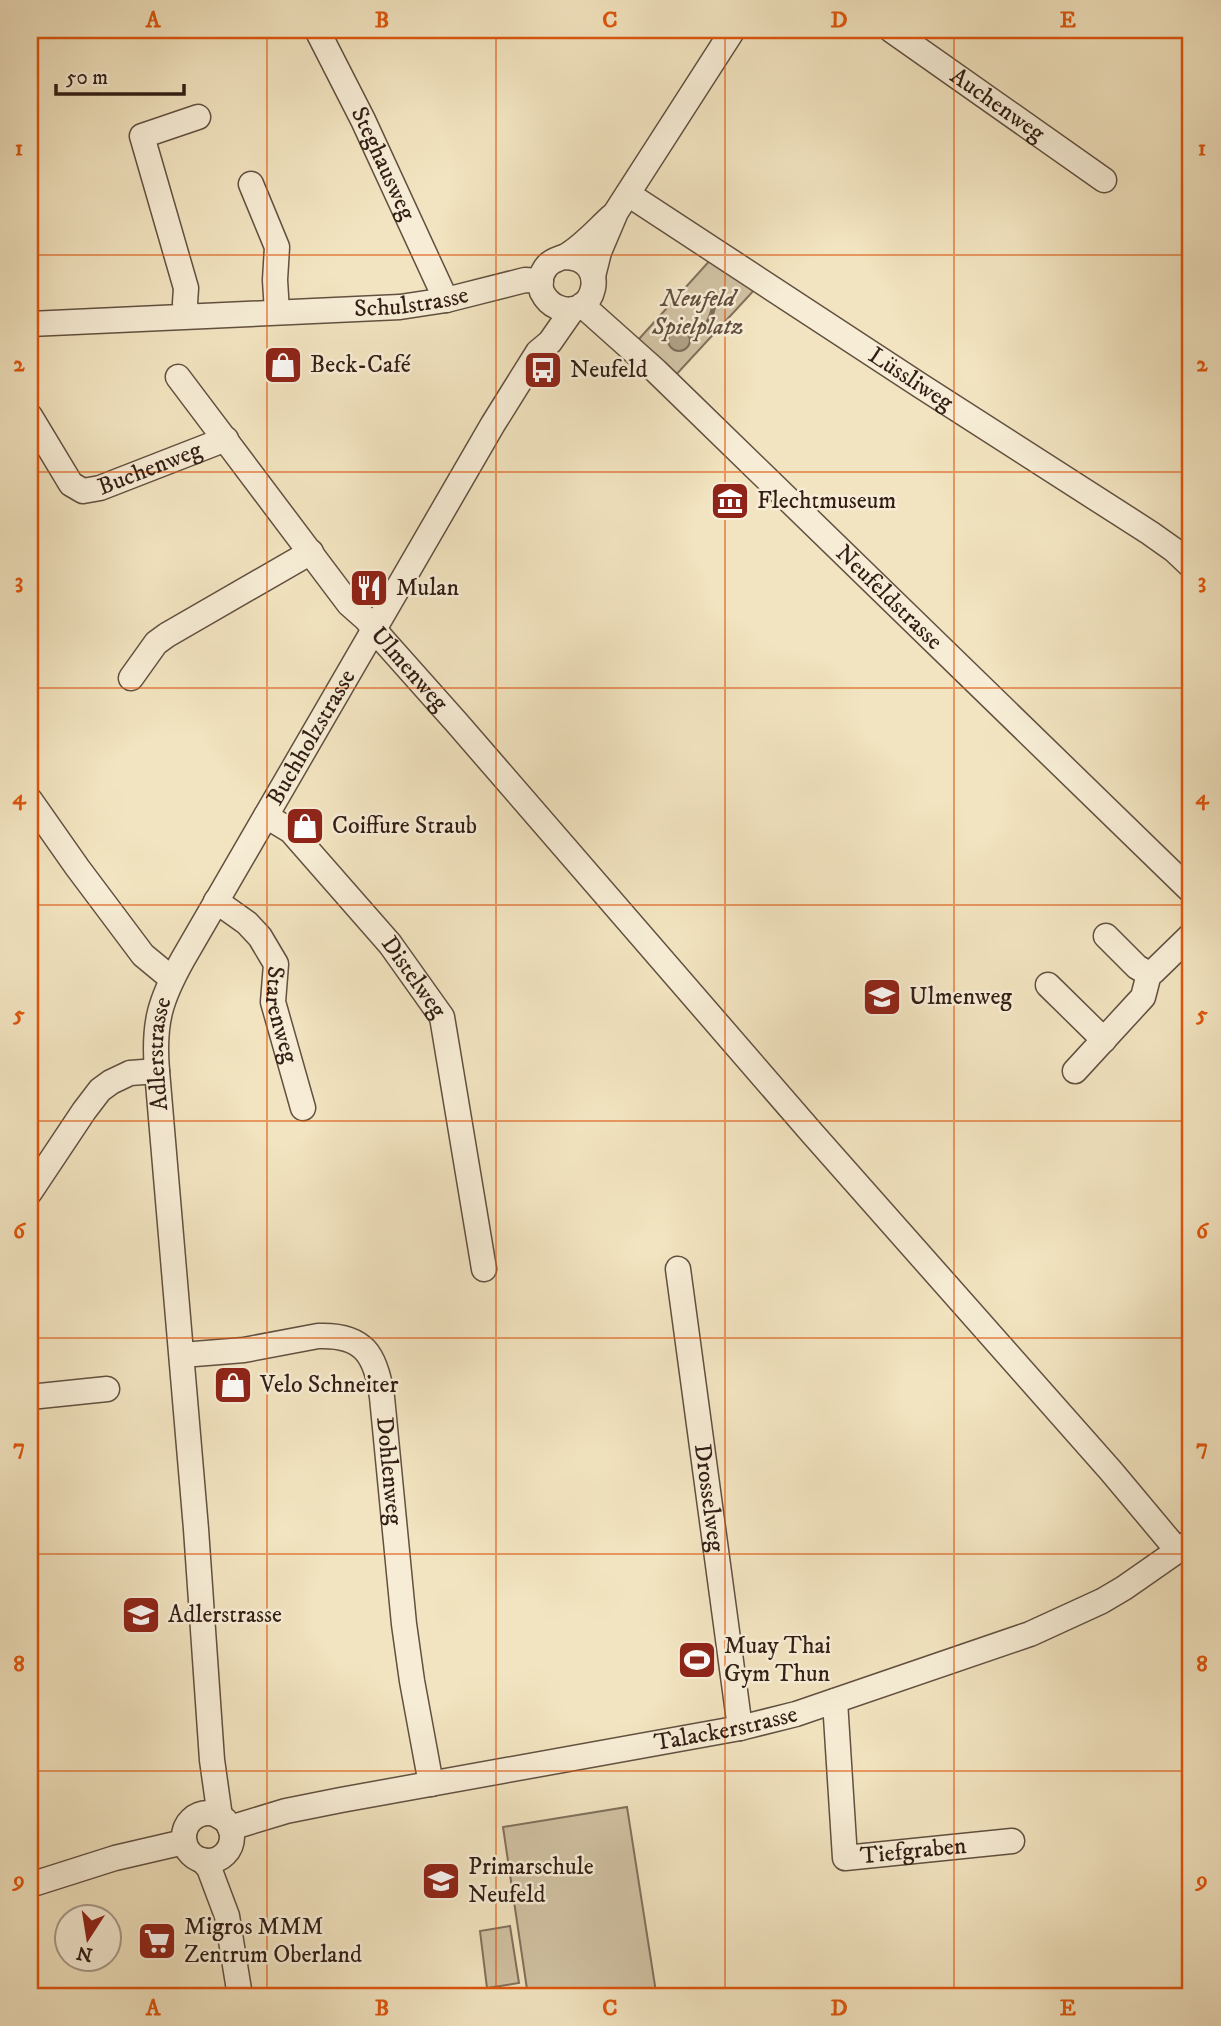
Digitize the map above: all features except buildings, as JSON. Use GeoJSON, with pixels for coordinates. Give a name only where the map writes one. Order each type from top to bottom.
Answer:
{"type":"FeatureCollection","features":[{"type":"Feature","properties":{"kind":"street","name":"Steghausweg"},"geometry":{"type":"LineString","coordinates":[[317,30],[363,120],[446,300]]}},
{"type":"Feature","properties":{"kind":"street"},"geometry":{"type":"LineString","coordinates":[[622,203],[582,244],[565,257],[550,262],[544,271],[544,291],[559,308],[578,307],[593,292],[593,276],[599,252],[622,203],[733,30]]}},
{"type":"Feature","properties":{"kind":"street","name":"Auchenweg"},"geometry":{"type":"LineString","coordinates":[[891,30],[1104,180]]}},
{"type":"Feature","properties":{"kind":"street"},"geometry":{"type":"LineString","coordinates":[[186,310],[186,288],[142,136],[198,117]]}},
{"type":"Feature","properties":{"kind":"street"},"geometry":{"type":"LineString","coordinates":[[130,131],[173,282],[186,310]]}},
{"type":"Feature","properties":{"kind":"street"},"geometry":{"type":"LineString","coordinates":[[251,184],[276,247],[274,260],[277,313]]}},
{"type":"Feature","properties":{"kind":"street","name":"Lüssliweg"},"geometry":{"type":"LineString","coordinates":[[622,203],[1156,537],[1191,566]]}},
{"type":"Feature","properties":{"kind":"street"},"geometry":{"type":"LineString","coordinates":[[565,257],[582,261],[593,276]]}},
{"type":"Feature","properties":{"kind":"street","name":"Schulstrasse"},"geometry":{"type":"LineString","coordinates":[[32,316],[186,310],[277,313],[400,307],[446,300],[525,280],[544,291]]}},
{"type":"Feature","properties":{"kind":"street","name":"Buchholzstrasse"},"geometry":{"type":"LineString","coordinates":[[538,352],[548,313],[544,291]]}},
{"type":"Feature","properties":{"kind":"street","name":"Buchholzstrasse"},"geometry":{"type":"LineString","coordinates":[[172,979],[493,424],[538,352],[550,342],[578,307]]}},
{"type":"Feature","properties":{"kind":"street","name":"Neufeldstrasse"},"geometry":{"type":"LineString","coordinates":[[578,307],[665,380],[1191,891]]}},
{"type":"Feature","properties":{"kind":"street","name":"Ulmenweg"},"geometry":{"type":"LineString","coordinates":[[178,377],[349,604],[375,629],[811,1133],[1111,1471],[1184,1546]]}},
{"type":"Feature","properties":{"kind":"street","name":"Buchenweg"},"geometry":{"type":"LineString","coordinates":[[30,416],[71,484],[83,491],[100,488],[226,439]]}},
{"type":"Feature","properties":{"kind":"street"},"geometry":{"type":"LineString","coordinates":[[131,678],[156,643],[167,635],[311,552]]}},
{"type":"Feature","properties":{"kind":"street"},"geometry":{"type":"LineString","coordinates":[[30,800],[143,954],[172,979]]}},
{"type":"Feature","properties":{"kind":"street","name":"Distelweg"},"geometry":{"type":"LineString","coordinates":[[266,816],[291,831],[381,934],[442,1017],[484,1269]]}},
{"type":"Feature","properties":{"kind":"street","name":"Starenweg"},"geometry":{"type":"LineString","coordinates":[[216,901],[247,923],[261,937],[276,964],[273,1002],[303,1108]]}},
{"type":"Feature","properties":{"kind":"street"},"geometry":{"type":"LineString","coordinates":[[1075,1070],[1143,997],[1149,974],[1191,934]]}},
{"type":"Feature","properties":{"kind":"street"},"geometry":{"type":"LineString","coordinates":[[1106,936],[1136,967],[1149,974]]}},
{"type":"Feature","properties":{"kind":"street","name":"Adlerstrasse"},"geometry":{"type":"LineString","coordinates":[[172,979],[158,1015],[155,1040],[156,1071],[198,1550],[212,1760],[226,1831],[231,1888],[227,1916]]}},
{"type":"Feature","properties":{"kind":"street"},"geometry":{"type":"LineString","coordinates":[[1048,985],[1104,1040]]}},
{"type":"Feature","properties":{"kind":"street"},"geometry":{"type":"LineString","coordinates":[[30,1192],[100,1090],[130,1073],[156,1071]]}},
{"type":"Feature","properties":{"kind":"street","name":"Drosselweg"},"geometry":{"type":"LineString","coordinates":[[678,1269],[740,1728]]}},
{"type":"Feature","properties":{"kind":"street","name":"Dohlenweg"},"geometry":{"type":"LineString","coordinates":[[182,1355],[244,1350],[330,1335],[343,1337],[359,1345],[373,1359],[382,1396],[404,1624],[432,1784]]}},
{"type":"Feature","properties":{"kind":"street"},"geometry":{"type":"LineString","coordinates":[[30,1397],[107,1389]]}},
{"type":"Feature","properties":{"kind":"street","name":"Talackerstrasse"},"geometry":{"type":"LineString","coordinates":[[226,1831],[286,1811],[740,1728],[796,1714],[1030,1634],[1102,1601],[1184,1546]]}},
{"type":"Feature","properties":{"kind":"street","name":"Tiefgraben"},"geometry":{"type":"LineString","coordinates":[[835,1701],[845,1858],[1012,1841]]}},
{"type":"Feature","properties":{"kind":"street","name":"Adlerstrasse"},"geometry":{"type":"LineString","coordinates":[[188,1831],[212,1760]]}},
{"type":"Feature","properties":{"kind":"street"},"geometry":{"type":"LineString","coordinates":[[30,1885],[188,1831],[206,1813],[226,1831],[220,1857],[202,1860]]}},
{"type":"Feature","properties":{"kind":"street"},"geometry":{"type":"LineString","coordinates":[[188,1831],[190,1852],[209,1868],[227,1916],[240,1996]]}},
{"type":"Feature","properties":{"kind":"green space","name":"Neufeld Spielplatz"},"geometry":{"type":"Polygon","coordinates":[[[712,258],[757,287],[674,377],[638,340],[712,258]]]}},
{"type":"Feature","properties":{"kind":"green space"},"geometry":{"type":"Polygon","coordinates":[[[627,1807],[656,1992],[653,1992],[654,1996],[528,1996],[503,1827],[627,1807]]]}},
{"type":"Feature","properties":{"kind":"green space"},"geometry":{"type":"Polygon","coordinates":[[[510,1926],[519,1983],[487,1988],[480,1931],[510,1926]]]}},
{"type":"Feature","properties":{"kind":"shaded area"},"geometry":{"type":"Polygon","coordinates":[[[675,329],[683,329],[690,336],[690,344],[683,351],[675,351],[668,344],[668,336],[675,329]]]}},
{"type":"Feature","properties":{"kind":"waterway"},"geometry":{"type":"LineString","coordinates":[[691,337],[705,327],[715,301]]}},
{"type":"Feature","properties":{"kind":"place","name":"Beck-Café"},"geometry":{"type":"Point","coordinates":[283,365]}},
{"type":"Feature","properties":{"kind":"place","name":"Neufeld"},"geometry":{"type":"Point","coordinates":[543,370]}},
{"type":"Feature","properties":{"kind":"place","name":"Flechtmuseum"},"geometry":{"type":"Point","coordinates":[730,501]}},
{"type":"Feature","properties":{"kind":"place","name":"Mulan"},"geometry":{"type":"Point","coordinates":[369,588]}},
{"type":"Feature","properties":{"kind":"place","name":"Coiffure Straub"},"geometry":{"type":"Point","coordinates":[305,826]}},
{"type":"Feature","properties":{"kind":"place","name":"Ulmenweg"},"geometry":{"type":"Point","coordinates":[882,997]}},
{"type":"Feature","properties":{"kind":"place","name":"Velo Schneiter"},"geometry":{"type":"Point","coordinates":[233,1385]}},
{"type":"Feature","properties":{"kind":"place","name":"Adlerstrasse"},"geometry":{"type":"Point","coordinates":[141,1615]}},
{"type":"Feature","properties":{"kind":"place","name":"Muay Thai Gym Thun"},"geometry":{"type":"Point","coordinates":[697,1660]}},
{"type":"Feature","properties":{"kind":"place","name":"Primarschule Neufeld"},"geometry":{"type":"Point","coordinates":[441,1881]}},
{"type":"Feature","properties":{"kind":"place","name":"Migros MMM Zentrum Oberland"},"geometry":{"type":"Point","coordinates":[157,1941]}}]}
